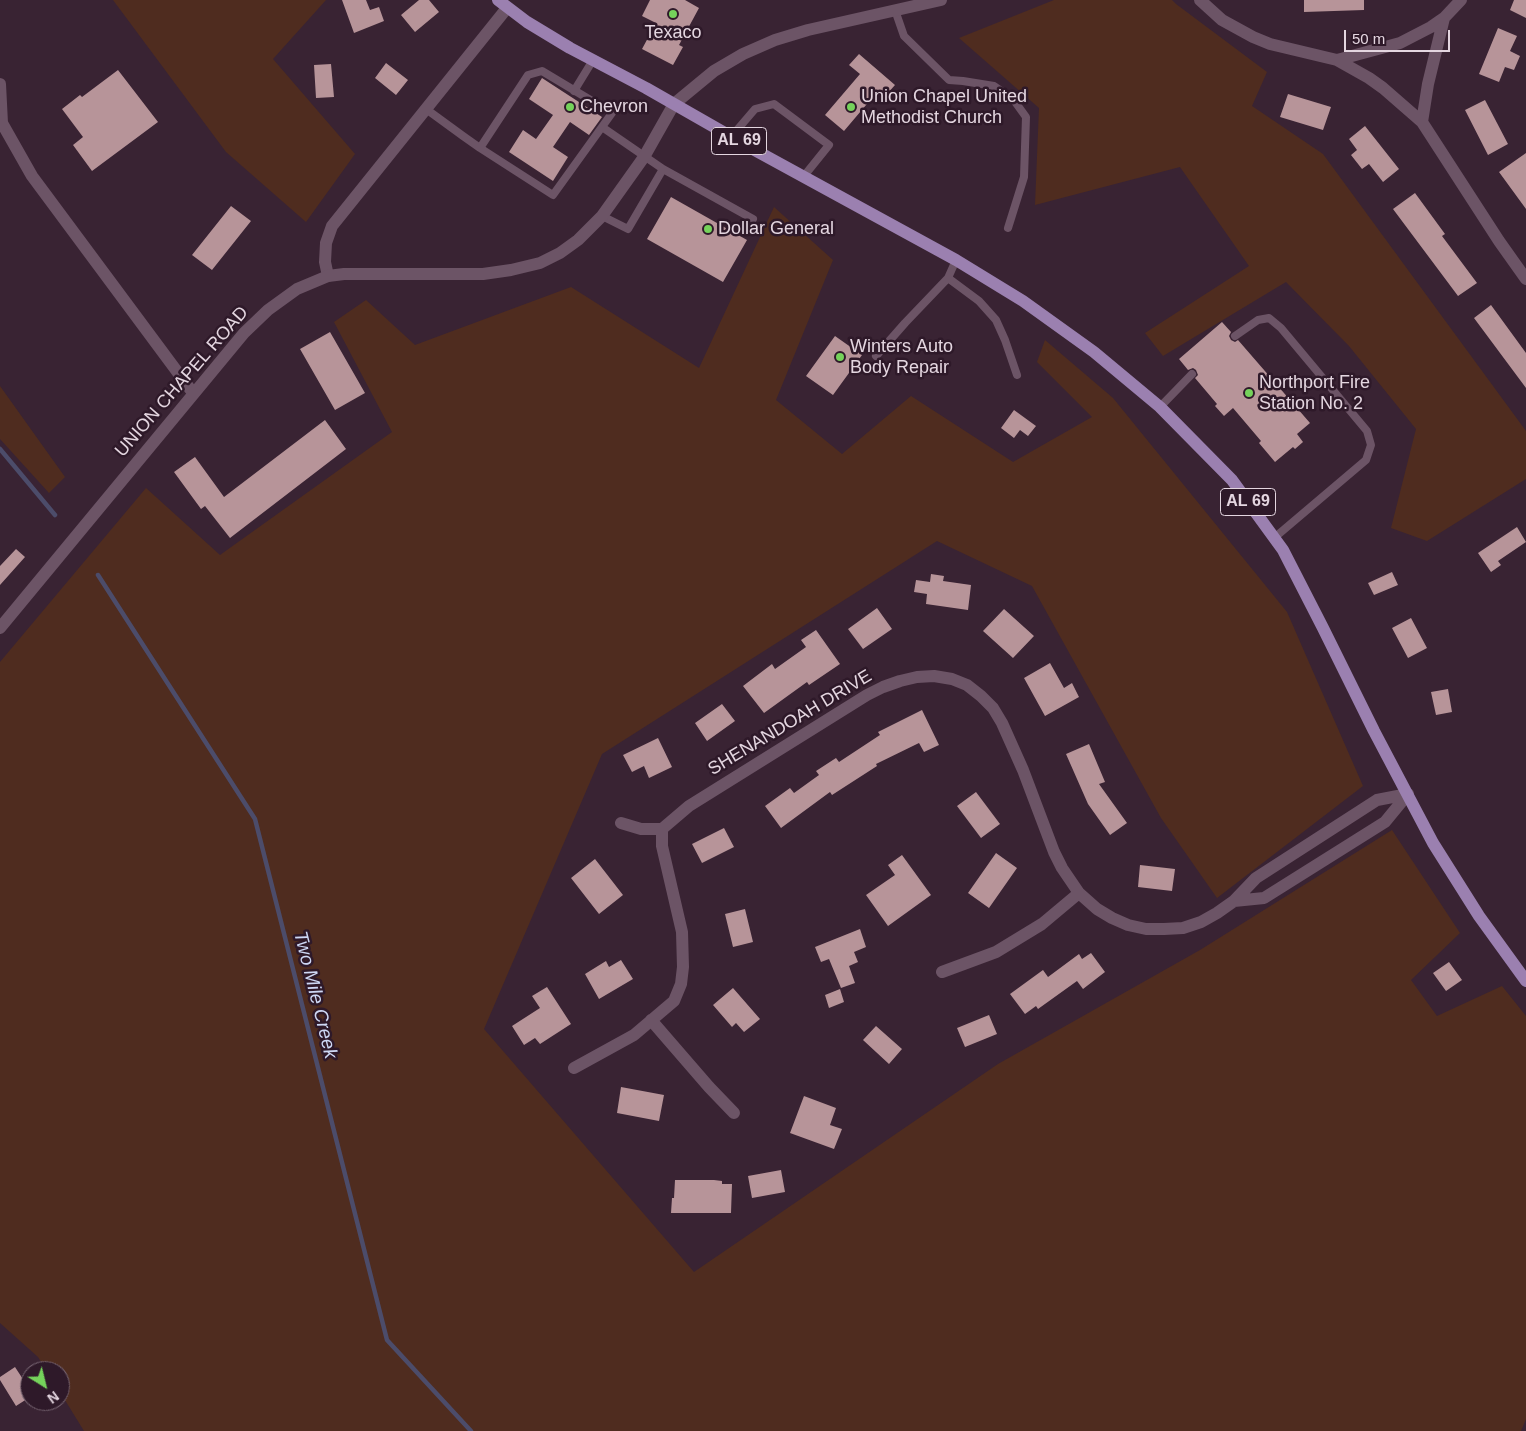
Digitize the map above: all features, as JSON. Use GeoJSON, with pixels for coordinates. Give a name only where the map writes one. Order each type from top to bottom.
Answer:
{"type":"FeatureCollection","features":[{"type":"Feature","properties":{"kind":"main road","name":"AL 69"},"geometry":{"type":"LineString","coordinates":[[502,4],[526,22],[593,60],[956,260],[1022,301],[1094,352],[1160,407],[1232,480],[1283,550],[1374,731],[1434,844],[1474,908],[1526,981]]}},
{"type":"Feature","properties":{"kind":"street"},"geometry":{"type":"LineString","coordinates":[[674,104],[714,71],[743,54],[775,40],[808,30],[941,0]]}},
{"type":"Feature","properties":{"kind":"street"},"geometry":{"type":"LineString","coordinates":[[1200,0],[1222,20],[1253,37],[1270,44],[1337,60],[1383,88],[1422,122],[1494,234],[1526,279]]}},
{"type":"Feature","properties":{"kind":"street"},"geometry":{"type":"LineString","coordinates":[[1337,60],[1400,43],[1444,18],[1461,0]]}},
{"type":"Feature","properties":{"kind":"street"},"geometry":{"type":"LineString","coordinates":[[328,276],[325,262],[326,243],[332,226],[426,109],[502,4]]}},
{"type":"Feature","properties":{"kind":"street"},"geometry":{"type":"LineString","coordinates":[[1422,122],[1428,84],[1444,18]]}},
{"type":"Feature","properties":{"kind":"street"},"geometry":{"type":"LineString","coordinates":[[0,84],[2,123],[32,176],[192,393]]}},
{"type":"Feature","properties":{"kind":"street","name":"UNION CHAPEL ROAD"},"geometry":{"type":"LineString","coordinates":[[0,628],[192,393],[244,333],[268,310],[297,289],[328,276],[344,274],[483,274],[540,263],[560,253],[578,240],[602,216],[644,157],[674,104]]}},
{"type":"Feature","properties":{"kind":"street","name":"SHENANDOAH DRIVE"},"geometry":{"type":"LineString","coordinates":[[662,829],[689,806],[875,691],[900,681],[934,676],[952,679],[968,685],[993,708],[1002,722],[1023,770],[1054,852],[1062,868],[1079,893],[1097,909],[1128,925],[1146,929],[1164,929],[1183,928],[1201,922],[1234,901],[1256,878],[1377,800],[1408,794]]}},
{"type":"Feature","properties":{"kind":"street","name":"SHENANDOAH DRIVE"},"geometry":{"type":"LineString","coordinates":[[1234,901],[1264,898],[1385,822],[1408,794]]}},
{"type":"Feature","properties":{"kind":"street"},"geometry":{"type":"LineString","coordinates":[[574,1068],[634,1035],[674,1001],[681,984],[684,967],[682,932],[662,846],[662,829],[641,829],[621,823]]}},
{"type":"Feature","properties":{"kind":"street"},"geometry":{"type":"LineString","coordinates":[[942,972],[996,952],[1042,924],[1079,893]]}},
{"type":"Feature","properties":{"kind":"street"},"geometry":{"type":"LineString","coordinates":[[651,1020],[734,1113]]}},
{"type":"Feature","properties":{"kind":"lane"},"geometry":{"type":"LineString","coordinates":[[895,10],[904,36],[949,80],[994,86],[1013,99],[1026,117],[1024,177],[1008,228]]}},
{"type":"Feature","properties":{"kind":"lane"},"geometry":{"type":"LineString","coordinates":[[574,91],[593,60]]}},
{"type":"Feature","properties":{"kind":"lane"},"geometry":{"type":"LineString","coordinates":[[426,109],[480,148],[553,194],[612,113],[542,71],[528,75],[480,148]]}},
{"type":"Feature","properties":{"kind":"lane"},"geometry":{"type":"LineString","coordinates":[[731,137],[755,109],[774,104],[829,145],[804,176]]}},
{"type":"Feature","properties":{"kind":"lane"},"geometry":{"type":"LineString","coordinates":[[602,127],[644,157],[753,219]]}},
{"type":"Feature","properties":{"kind":"lane"},"geometry":{"type":"LineString","coordinates":[[602,216],[628,229],[664,169]]}},
{"type":"Feature","properties":{"kind":"lane"},"geometry":{"type":"LineString","coordinates":[[876,356],[904,323],[948,278],[956,260]]}},
{"type":"Feature","properties":{"kind":"lane"},"geometry":{"type":"LineString","coordinates":[[948,278],[979,301],[996,320],[1006,340],[1017,375]]}},
{"type":"Feature","properties":{"kind":"lane"},"geometry":{"type":"LineString","coordinates":[[1235,336],[1258,320],[1268,318],[1281,328],[1367,431],[1371,445],[1366,460],[1274,538]]}},
{"type":"Feature","properties":{"kind":"lane"},"geometry":{"type":"LineString","coordinates":[[1160,407],[1192,374]]}},
{"type":"Feature","properties":{"kind":"shaded area"},"geometry":{"type":"Polygon","coordinates":[[[113,0],[326,0],[273,59],[355,154],[306,222],[226,152],[113,0]]]}},
{"type":"Feature","properties":{"kind":"shaded area"},"geometry":{"type":"Polygon","coordinates":[[[1054,0],[1172,0],[1267,72],[1252,106],[1323,154],[1526,431],[1526,479],[1427,541],[1391,528],[1416,429],[1349,346],[1286,282],[1163,356],[1145,333],[1249,266],[1180,167],[1035,205],[1039,108],[959,38],[1054,0]]]}},
{"type":"Feature","properties":{"kind":"shaded area"},"geometry":{"type":"Polygon","coordinates":[[[774,207],[833,260],[776,400],[842,454],[911,396],[1013,462],[1092,417],[1037,362],[1045,340],[1113,398],[1287,612],[1363,786],[1217,898],[1161,818],[1032,586],[937,541],[602,754],[484,1029],[694,1272],[998,1064],[1200,950],[1392,830],[1460,933],[1411,980],[1437,1016],[1502,986],[1526,1016],[1526,1419],[1521,1431],[84,1431],[70,1408],[70,1361],[41,1361],[0,1323],[0,662],[146,488],[220,555],[392,432],[334,322],[366,300],[415,345],[571,287],[699,368],[774,207]]]}},
{"type":"Feature","properties":{"kind":"shaded area"},"geometry":{"type":"Polygon","coordinates":[[[0,386],[65,477],[49,493],[0,439],[0,386]]]}},
{"type":"Feature","properties":{"kind":"building"},"geometry":{"type":"Polygon","coordinates":[[[342,0],[366,0],[370,10],[379,7],[384,21],[354,33],[342,0]]]}},
{"type":"Feature","properties":{"kind":"building"},"geometry":{"type":"Polygon","coordinates":[[[419,0],[429,0],[439,12],[415,32],[401,15],[419,0]]]}},
{"type":"Feature","properties":{"kind":"building"},"geometry":{"type":"Polygon","coordinates":[[[650,0],[685,0],[699,8],[679,45],[683,47],[673,65],[642,49],[656,23],[642,16],[650,0]]]}},
{"type":"Feature","properties":{"kind":"building"},"geometry":{"type":"Polygon","coordinates":[[[1304,0],[1364,0],[1364,10],[1304,12],[1304,0]]]}},
{"type":"Feature","properties":{"kind":"building"},"geometry":{"type":"Polygon","coordinates":[[[1514,0],[1526,0],[1526,18],[1510,10],[1514,0]]]}},
{"type":"Feature","properties":{"kind":"building"},"geometry":{"type":"Polygon","coordinates":[[[1498,28],[1517,36],[1510,51],[1520,56],[1514,70],[1505,67],[1499,82],[1479,74],[1498,28]]]}},
{"type":"Feature","properties":{"kind":"building"},"geometry":{"type":"Polygon","coordinates":[[[859,54],[895,85],[879,103],[872,98],[844,131],[825,115],[860,74],[849,65],[859,54]]]}},
{"type":"Feature","properties":{"kind":"building"},"geometry":{"type":"Polygon","coordinates":[[[386,63],[408,80],[396,95],[375,78],[386,63]]]}},
{"type":"Feature","properties":{"kind":"building"},"geometry":{"type":"Polygon","coordinates":[[[331,64],[334,97],[316,98],[314,65],[331,64]]]}},
{"type":"Feature","properties":{"kind":"building"},"geometry":{"type":"Polygon","coordinates":[[[118,70],[158,122],[92,171],[73,145],[83,137],[62,109],[80,95],[82,97],[118,70]]]}},
{"type":"Feature","properties":{"kind":"building"},"geometry":{"type":"Polygon","coordinates":[[[542,78],[602,117],[589,135],[570,122],[553,147],[568,157],[553,181],[509,152],[523,130],[536,139],[553,115],[529,99],[542,78]]]}},
{"type":"Feature","properties":{"kind":"building"},"geometry":{"type":"Polygon","coordinates":[[[1288,94],[1331,107],[1323,130],[1280,117],[1288,94]]]}},
{"type":"Feature","properties":{"kind":"building"},"geometry":{"type":"Polygon","coordinates":[[[1485,100],[1508,144],[1488,155],[1465,110],[1485,100]]]}},
{"type":"Feature","properties":{"kind":"building"},"geometry":{"type":"Polygon","coordinates":[[[1365,126],[1399,169],[1383,182],[1369,164],[1362,169],[1351,155],[1357,150],[1349,139],[1365,126]]]}},
{"type":"Feature","properties":{"kind":"building"},"geometry":{"type":"Polygon","coordinates":[[[1526,153],[1526,209],[1499,172],[1526,153]]]}},
{"type":"Feature","properties":{"kind":"building"},"geometry":{"type":"Polygon","coordinates":[[[1415,193],[1445,234],[1442,236],[1477,283],[1458,296],[1393,209],[1415,193]]]}},
{"type":"Feature","properties":{"kind":"building"},"geometry":{"type":"Polygon","coordinates":[[[671,197],[747,240],[723,282],[647,239],[671,197]]]}},
{"type":"Feature","properties":{"kind":"building"},"geometry":{"type":"Polygon","coordinates":[[[231,206],[251,221],[212,270],[192,255],[231,206]]]}},
{"type":"Feature","properties":{"kind":"building"},"geometry":{"type":"Polygon","coordinates":[[[1491,305],[1526,353],[1526,388],[1474,318],[1491,305]]]}},
{"type":"Feature","properties":{"kind":"building","name":"Northport Fire Station No. 2"},"geometry":{"type":"Polygon","coordinates":[[[1222,322],[1231,332],[1229,336],[1231,340],[1235,342],[1238,340],[1310,423],[1297,434],[1303,442],[1295,449],[1293,447],[1275,462],[1259,443],[1261,441],[1233,408],[1224,416],[1215,406],[1217,404],[1195,378],[1198,375],[1196,370],[1193,368],[1188,370],[1179,359],[1222,322]]]}},
{"type":"Feature","properties":{"kind":"building"},"geometry":{"type":"Polygon","coordinates":[[[330,332],[365,393],[335,410],[300,349],[330,332]]]}},
{"type":"Feature","properties":{"kind":"building"},"geometry":{"type":"Polygon","coordinates":[[[835,336],[862,355],[833,395],[806,376],[835,336]]]}},
{"type":"Feature","properties":{"kind":"building"},"geometry":{"type":"Polygon","coordinates":[[[1014,410],[1036,426],[1028,436],[1020,430],[1014,438],[1001,428],[1014,410]]]}},
{"type":"Feature","properties":{"kind":"building"},"geometry":{"type":"Polygon","coordinates":[[[325,420],[346,449],[230,538],[205,506],[201,509],[174,472],[195,457],[224,497],[325,420]]]}},
{"type":"Feature","properties":{"kind":"building"},"geometry":{"type":"Polygon","coordinates":[[[1517,527],[1526,542],[1498,561],[1501,565],[1491,572],[1478,553],[1517,527]]]}},
{"type":"Feature","properties":{"kind":"building"},"geometry":{"type":"Polygon","coordinates":[[[16,549],[25,557],[0,585],[0,566],[16,549]]]}},
{"type":"Feature","properties":{"kind":"building"},"geometry":{"type":"Polygon","coordinates":[[[1392,572],[1398,585],[1374,595],[1368,583],[1392,572]]]}},
{"type":"Feature","properties":{"kind":"building"},"geometry":{"type":"Polygon","coordinates":[[[931,574],[944,576],[943,581],[971,585],[968,610],[926,604],[927,594],[914,592],[916,580],[930,582],[931,574]]]}},
{"type":"Feature","properties":{"kind":"building"},"geometry":{"type":"Polygon","coordinates":[[[877,608],[892,629],[863,649],[848,629],[877,608]]]}},
{"type":"Feature","properties":{"kind":"building"},"geometry":{"type":"Polygon","coordinates":[[[1004,609],[1034,636],[1013,658],[983,631],[1004,609]]]}},
{"type":"Feature","properties":{"kind":"building"},"geometry":{"type":"Polygon","coordinates":[[[1411,618],[1427,648],[1408,658],[1392,628],[1411,618]]]}},
{"type":"Feature","properties":{"kind":"building"},"geometry":{"type":"Polygon","coordinates":[[[816,630],[840,664],[809,685],[807,682],[764,713],[743,686],[772,664],[775,669],[806,647],[801,640],[816,630]]]}},
{"type":"Feature","properties":{"kind":"building"},"geometry":{"type":"Polygon","coordinates":[[[1050,663],[1064,688],[1072,683],[1079,697],[1045,716],[1024,678],[1050,663]]]}},
{"type":"Feature","properties":{"kind":"building"},"geometry":{"type":"Polygon","coordinates":[[[1448,689],[1452,712],[1436,715],[1431,692],[1448,689]]]}},
{"type":"Feature","properties":{"kind":"building"},"geometry":{"type":"Polygon","coordinates":[[[722,704],[735,721],[707,741],[695,723],[722,704]]]}},
{"type":"Feature","properties":{"kind":"building"},"geometry":{"type":"Polygon","coordinates":[[[922,710],[939,745],[924,752],[919,743],[876,764],[877,766],[832,795],[830,792],[781,828],[765,806],[790,788],[794,793],[819,775],[816,771],[836,758],[839,762],[880,735],[878,732],[922,710]]]}},
{"type":"Feature","properties":{"kind":"building"},"geometry":{"type":"Polygon","coordinates":[[[658,738],[672,767],[649,778],[644,766],[632,772],[623,755],[658,738]]]}},
{"type":"Feature","properties":{"kind":"building"},"geometry":{"type":"Polygon","coordinates":[[[1089,744],[1105,782],[1099,784],[1127,823],[1110,835],[1088,804],[1066,754],[1089,744]]]}},
{"type":"Feature","properties":{"kind":"building"},"geometry":{"type":"Polygon","coordinates":[[[976,792],[1000,824],[981,838],[957,806],[976,792]]]}},
{"type":"Feature","properties":{"kind":"building"},"geometry":{"type":"Polygon","coordinates":[[[724,828],[734,847],[702,863],[692,844],[724,828]]]}},
{"type":"Feature","properties":{"kind":"building"},"geometry":{"type":"Polygon","coordinates":[[[996,853],[1017,868],[989,908],[968,893],[996,853]]]}},
{"type":"Feature","properties":{"kind":"building"},"geometry":{"type":"Polygon","coordinates":[[[902,855],[931,895],[888,926],[866,895],[895,875],[888,865],[902,855]]]}},
{"type":"Feature","properties":{"kind":"building"},"geometry":{"type":"Polygon","coordinates":[[[595,859],[623,895],[599,914],[571,878],[595,859]]]}},
{"type":"Feature","properties":{"kind":"building"},"geometry":{"type":"Polygon","coordinates":[[[1140,865],[1175,869],[1172,891],[1138,887],[1140,865]]]}},
{"type":"Feature","properties":{"kind":"building"},"geometry":{"type":"Polygon","coordinates":[[[745,909],[753,942],[733,947],[725,914],[745,909]]]}},
{"type":"Feature","properties":{"kind":"building"},"geometry":{"type":"Polygon","coordinates":[[[860,929],[866,947],[854,952],[858,962],[849,966],[855,983],[841,988],[829,959],[821,962],[815,947],[860,929]]]}},
{"type":"Feature","properties":{"kind":"building"},"geometry":{"type":"Polygon","coordinates":[[[1091,953],[1105,972],[1083,989],[1077,981],[1038,1009],[1036,1006],[1025,1014],[1010,994],[1043,970],[1048,977],[1079,954],[1082,959],[1091,953]]]}},
{"type":"Feature","properties":{"kind":"building"},"geometry":{"type":"Polygon","coordinates":[[[621,960],[633,979],[599,999],[585,974],[606,961],[609,967],[621,960]]]}},
{"type":"Feature","properties":{"kind":"building"},"geometry":{"type":"Polygon","coordinates":[[[1449,962],[1462,980],[1446,991],[1433,973],[1449,962]]]}},
{"type":"Feature","properties":{"kind":"building"},"geometry":{"type":"Polygon","coordinates":[[[547,987],[571,1024],[540,1044],[535,1038],[524,1045],[512,1026],[540,1008],[532,996],[547,987]]]}},
{"type":"Feature","properties":{"kind":"building"},"geometry":{"type":"Polygon","coordinates":[[[733,988],[760,1019],[744,1032],[736,1023],[732,1027],[713,1005],[733,988]]]}},
{"type":"Feature","properties":{"kind":"building"},"geometry":{"type":"Polygon","coordinates":[[[840,989],[844,1002],[829,1008],[825,995],[840,989]]]}},
{"type":"Feature","properties":{"kind":"building"},"geometry":{"type":"Polygon","coordinates":[[[989,1015],[997,1034],[965,1047],[957,1028],[989,1015]]]}},
{"type":"Feature","properties":{"kind":"building"},"geometry":{"type":"Polygon","coordinates":[[[876,1026],[902,1049],[889,1064],[863,1040],[876,1026]]]}},
{"type":"Feature","properties":{"kind":"building"},"geometry":{"type":"Polygon","coordinates":[[[621,1087],[664,1095],[659,1121],[617,1113],[621,1087]]]}},
{"type":"Feature","properties":{"kind":"building"},"geometry":{"type":"Polygon","coordinates":[[[804,1096],[836,1108],[830,1125],[842,1129],[834,1149],[790,1133],[804,1096]]]}},
{"type":"Feature","properties":{"kind":"building"},"geometry":{"type":"Polygon","coordinates":[[[781,1170],[785,1192],[752,1198],[748,1176],[781,1170]]]}},
{"type":"Feature","properties":{"kind":"building"},"geometry":{"type":"Polygon","coordinates":[[[675,1180],[714,1180],[722,1181],[722,1184],[732,1184],[731,1213],[671,1213],[675,1180]]]}},
{"type":"Feature","properties":{"kind":"building"},"geometry":{"type":"Polygon","coordinates":[[[15,1367],[20,1375],[20,1403],[16,1406],[0,1377],[15,1367]]]}},
{"type":"Feature","properties":{"kind":"waterway"},"geometry":{"type":"LineString","coordinates":[[0,449],[55,515]]}},
{"type":"Feature","properties":{"kind":"waterway","name":"Two Mile Creek"},"geometry":{"type":"LineString","coordinates":[[98,575],[255,819],[387,1340],[471,1431]]}},
{"type":"Feature","properties":{"kind":"place","name":"Texaco"},"geometry":{"type":"Point","coordinates":[673,14]}},
{"type":"Feature","properties":{"kind":"place","name":"Chevron"},"geometry":{"type":"Point","coordinates":[570,107]}},
{"type":"Feature","properties":{"kind":"place","name":"Union Chapel United Methodist Church"},"geometry":{"type":"Point","coordinates":[851,107]}},
{"type":"Feature","properties":{"kind":"place","name":"Dollar General"},"geometry":{"type":"Point","coordinates":[708,229]}},
{"type":"Feature","properties":{"kind":"place","name":"Winters Auto Body Repair"},"geometry":{"type":"Point","coordinates":[840,357]}},
{"type":"Feature","properties":{"kind":"place","name":"Northport Fire Station No. 2"},"geometry":{"type":"Point","coordinates":[1249,393]}}]}
